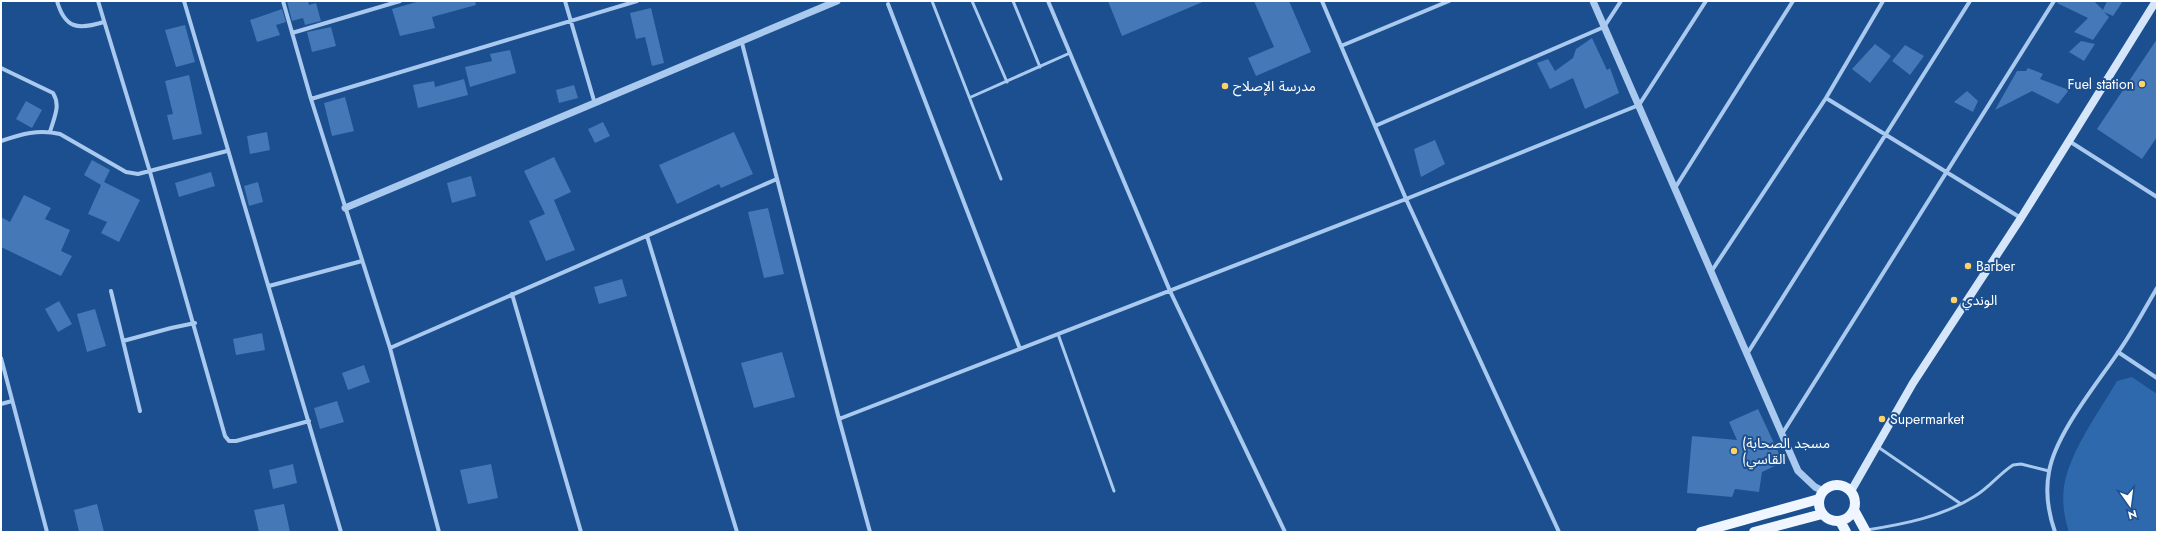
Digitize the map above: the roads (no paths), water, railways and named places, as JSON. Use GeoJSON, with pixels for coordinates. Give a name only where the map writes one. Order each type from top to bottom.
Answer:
{"type":"FeatureCollection","features":[{"type":"Feature","properties":{"kind":"main road"},"geometry":{"type":"LineString","coordinates":[[1851,492],[1913,383],[2021,218],[2156,1]]}},
{"type":"Feature","properties":{"kind":"main road"},"geometry":{"type":"LineString","coordinates":[[1701,532],[1821,495],[1832,485],[1839,484],[1851,492],[1855,500],[1854,510],[1851,515],[1840,521],[1834,521],[1822,514],[1819,504],[1821,495]]}},
{"type":"Feature","properties":{"kind":"main road"},"geometry":{"type":"LineString","coordinates":[[1854,510],[1865,531]]}},
{"type":"Feature","properties":{"kind":"main road"},"geometry":{"type":"LineString","coordinates":[[1754,532],[1822,514]]}},
{"type":"Feature","properties":{"kind":"main road"},"geometry":{"type":"LineString","coordinates":[[1840,521],[1846,532]]}},
{"type":"Feature","properties":{"kind":"street"},"geometry":{"type":"LineString","coordinates":[[57,1],[63,17],[70,24],[86,27],[104,22]]}},
{"type":"Feature","properties":{"kind":"street"},"geometry":{"type":"LineString","coordinates":[[98,1],[195,324],[225,436],[229,441],[242,440],[309,421]]}},
{"type":"Feature","properties":{"kind":"street"},"geometry":{"type":"LineString","coordinates":[[184,1],[227,151],[269,286],[341,532]]}},
{"type":"Feature","properties":{"kind":"street"},"geometry":{"type":"LineString","coordinates":[[283,1],[311,99],[390,348],[439,532]]}},
{"type":"Feature","properties":{"kind":"street"},"geometry":{"type":"LineString","coordinates":[[292,33],[400,1]]}},
{"type":"Feature","properties":{"kind":"street"},"geometry":{"type":"LineString","coordinates":[[565,1],[595,104]]}},
{"type":"Feature","properties":{"kind":"street"},"geometry":{"type":"LineString","coordinates":[[311,99],[637,1]]}},
{"type":"Feature","properties":{"kind":"street"},"geometry":{"type":"LineString","coordinates":[[345,208],[837,1]]}},
{"type":"Feature","properties":{"kind":"street"},"geometry":{"type":"LineString","coordinates":[[1048,1],[1170,292],[1285,532]]}},
{"type":"Feature","properties":{"kind":"street"},"geometry":{"type":"LineString","coordinates":[[1322,1],[1406,199],[1559,532]]}},
{"type":"Feature","properties":{"kind":"street"},"geometry":{"type":"LineString","coordinates":[[1342,46],[1449,1]]}},
{"type":"Feature","properties":{"kind":"street"},"geometry":{"type":"LineString","coordinates":[[1593,1],[1798,471],[1821,495]]}},
{"type":"Feature","properties":{"kind":"street"},"geometry":{"type":"LineString","coordinates":[[1375,126],[1604,26],[1621,1]]}},
{"type":"Feature","properties":{"kind":"street"},"geometry":{"type":"LineString","coordinates":[[839,419],[1170,292],[1639,105],[1706,1]]}},
{"type":"Feature","properties":{"kind":"street"},"geometry":{"type":"LineString","coordinates":[[1675,188],[1793,1]]}},
{"type":"Feature","properties":{"kind":"street"},"geometry":{"type":"LineString","coordinates":[[1711,272],[1826,98],[1883,1]]}},
{"type":"Feature","properties":{"kind":"street"},"geometry":{"type":"LineString","coordinates":[[1747,354],[1970,1]]}},
{"type":"Feature","properties":{"kind":"street"},"geometry":{"type":"LineString","coordinates":[[1782,434],[2054,1]]}},
{"type":"Feature","properties":{"kind":"street"},"geometry":{"type":"LineString","coordinates":[[888,4],[1020,349]]}},
{"type":"Feature","properties":{"kind":"street"},"geometry":{"type":"LineString","coordinates":[[742,42],[839,419],[870,532]]}},
{"type":"Feature","properties":{"kind":"street"},"geometry":{"type":"LineString","coordinates":[[1,68],[53,93],[58,100],[58,108],[50,132]]}},
{"type":"Feature","properties":{"kind":"street"},"geometry":{"type":"LineString","coordinates":[[1826,98],[2021,218]]}},
{"type":"Feature","properties":{"kind":"street"},"geometry":{"type":"LineString","coordinates":[[1,141],[37,131],[60,134],[126,172],[138,174],[227,151]]}},
{"type":"Feature","properties":{"kind":"street"},"geometry":{"type":"LineString","coordinates":[[2069,141],[2157,197]]}},
{"type":"Feature","properties":{"kind":"street"},"geometry":{"type":"LineString","coordinates":[[390,348],[777,179]]}},
{"type":"Feature","properties":{"kind":"street"},"geometry":{"type":"LineString","coordinates":[[647,236],[737,532]]}},
{"type":"Feature","properties":{"kind":"street"},"geometry":{"type":"LineString","coordinates":[[269,286],[362,261]]}},
{"type":"Feature","properties":{"kind":"street"},"geometry":{"type":"LineString","coordinates":[[2055,532],[2050,516],[2046,491],[2049,471],[2058,446],[2086,396],[2118,352],[2157,288]]}},
{"type":"Feature","properties":{"kind":"street"},"geometry":{"type":"LineString","coordinates":[[111,291],[140,411]]}},
{"type":"Feature","properties":{"kind":"street"},"geometry":{"type":"LineString","coordinates":[[512,294],[581,532]]}},
{"type":"Feature","properties":{"kind":"street"},"geometry":{"type":"LineString","coordinates":[[123,340],[171,328],[195,324]]}},
{"type":"Feature","properties":{"kind":"street"},"geometry":{"type":"LineString","coordinates":[[2118,352],[2157,378]]}},
{"type":"Feature","properties":{"kind":"street"},"geometry":{"type":"LineString","coordinates":[[1,358],[47,532]]}},
{"type":"Feature","properties":{"kind":"street"},"geometry":{"type":"LineString","coordinates":[[1,404],[12,401]]}},
{"type":"Feature","properties":{"kind":"lane"},"geometry":{"type":"LineString","coordinates":[[932,1],[971,97],[1002,180]]}},
{"type":"Feature","properties":{"kind":"lane"},"geometry":{"type":"LineString","coordinates":[[972,1],[1007,82]]}},
{"type":"Feature","properties":{"kind":"lane"},"geometry":{"type":"LineString","coordinates":[[1013,1],[1040,67]]}},
{"type":"Feature","properties":{"kind":"lane"},"geometry":{"type":"LineString","coordinates":[[971,97],[1070,53]]}},
{"type":"Feature","properties":{"kind":"lane"},"geometry":{"type":"LineString","coordinates":[[1058,334],[1114,491]]}},
{"type":"Feature","properties":{"kind":"lane"},"geometry":{"type":"LineString","coordinates":[[1877,446],[1961,504]]}},
{"type":"Feature","properties":{"kind":"lane"},"geometry":{"type":"LineString","coordinates":[[1865,531],[1926,518],[1961,504],[1976,496],[2013,465],[2021,464],[2049,471]]}},
{"type":"Feature","properties":{"kind":"place","name":"Fuel station"},"geometry":{"type":"Point","coordinates":[2142,84]}},
{"type":"Feature","properties":{"kind":"place","name":"مدرسة الإصلاح"},"geometry":{"type":"Point","coordinates":[1225,86]}},
{"type":"Feature","properties":{"kind":"place","name":"Barber"},"geometry":{"type":"Point","coordinates":[1968,266]}},
{"type":"Feature","properties":{"kind":"place","name":"الوندي"},"geometry":{"type":"Point","coordinates":[1954,300]}},
{"type":"Feature","properties":{"kind":"place","name":"Supermarket"},"geometry":{"type":"Point","coordinates":[1882,419]}},
{"type":"Feature","properties":{"kind":"place","name":"(مسجد الصحابة (القاسي"},"geometry":{"type":"Point","coordinates":[1734,451]}}]}
